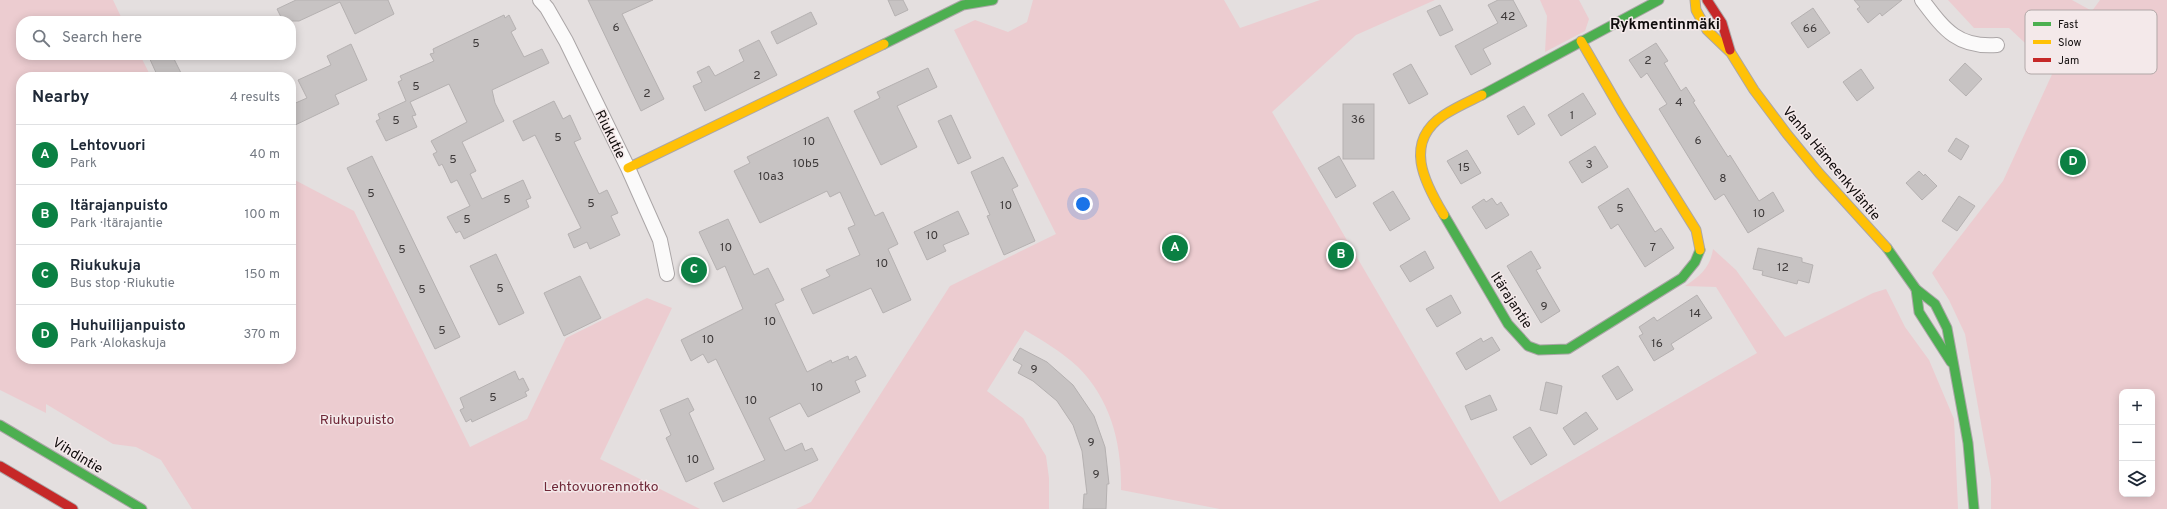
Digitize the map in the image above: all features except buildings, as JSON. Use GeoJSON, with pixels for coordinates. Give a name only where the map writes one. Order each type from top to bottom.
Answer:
{"type":"FeatureCollection","features":[{"type":"Feature","properties":{"kind":"street","name":"Riukutie"},"geometry":{"type":"LineString","coordinates":[[540,0],[547,8],[566,41],[628,168],[660,240],[667,274]]}},
{"type":"Feature","properties":{"kind":"street"},"geometry":{"type":"LineString","coordinates":[[628,168],[963,5],[993,0]]}},
{"type":"Feature","properties":{"kind":"street","name":"Itärajantie"},"geometry":{"type":"LineString","coordinates":[[1581,42],[1621,110],[1696,230],[1700,246],[1697,261],[1682,278],[1568,348],[1552,351],[1528,346],[1508,324],[1428,188],[1421,171],[1421,146],[1426,134],[1434,122],[1444,115],[1659,0]]}},
{"type":"Feature","properties":{"kind":"street","name":"Vanha Hämeenkyläntie"},"geometry":{"type":"LineString","coordinates":[[1695,0],[1696,10],[1707,30],[1731,53],[1754,90],[1787,134],[1819,173],[1893,255],[1916,288],[1935,304],[1942,316],[1947,328],[1956,369],[1968,443],[1974,509]]}},
{"type":"Feature","properties":{"kind":"street","name":"Vanha Hämeenkyläntie"},"geometry":{"type":"LineString","coordinates":[[1707,0],[1722,23],[1731,53]]}},
{"type":"Feature","properties":{"kind":"street"},"geometry":{"type":"LineString","coordinates":[[1922,0],[1945,30],[1964,41],[1982,46],[1997,45]]}},
{"type":"Feature","properties":{"kind":"street","name":"Vanha Hämeenkyläntie"},"geometry":{"type":"LineString","coordinates":[[1916,288],[1919,312],[1932,335],[1956,369]]}},
{"type":"Feature","properties":{"kind":"street","name":"Vihdintie"},"geometry":{"type":"LineString","coordinates":[[0,425],[142,509]]}},
{"type":"Feature","properties":{"kind":"street"},"geometry":{"type":"LineString","coordinates":[[0,466],[74,509]]}},
{"type":"Feature","properties":{"kind":"green space","name":"Riukupuisto"},"geometry":{"type":"Polygon","coordinates":[[[0,0],[113,0],[121,16],[16,16],[16,60],[142,60],[148,72],[16,72],[16,364],[296,364],[296,181],[354,211],[470,447],[527,419],[566,338],[647,298],[672,308],[600,459],[700,509],[192,509],[161,460],[136,447],[113,444],[46,404],[46,413],[0,390],[0,0]]]}},
{"type":"Feature","properties":{"kind":"green space"},"geometry":{"type":"Polygon","coordinates":[[[1033,0],[1224,0],[1240,28],[1320,0],[1435,0],[1356,35],[1272,112],[1500,502],[1757,353],[1716,287],[1685,286],[1704,271],[1712,256],[1713,249],[1736,270],[1785,337],[1873,293],[1886,289],[1905,327],[1929,360],[1954,419],[1958,509],[1220,509],[1121,490],[1121,473],[1117,440],[1106,408],[1099,394],[1078,367],[1066,356],[1025,330],[987,391],[1023,418],[1046,456],[1049,478],[1049,509],[796,509],[811,502],[950,286],[1056,234],[954,30],[975,20],[1008,32],[1027,22],[1033,0]]]}},
{"type":"Feature","properties":{"kind":"green space"},"geometry":{"type":"Polygon","coordinates":[[[1540,0],[1579,0],[1589,19],[1585,31],[1545,52],[1547,16],[1540,0]]]}},
{"type":"Feature","properties":{"kind":"green space"},"geometry":{"type":"Polygon","coordinates":[[[1948,0],[2072,0],[2090,10],[2025,10],[2025,43],[2009,28],[1974,28],[1948,0]]]}},
{"type":"Feature","properties":{"kind":"green space"},"geometry":{"type":"Polygon","coordinates":[[[2100,0],[2167,0],[2167,509],[1991,509],[1991,479],[1965,334],[1949,300],[1932,273],[2003,181],[2052,74],[2157,74],[2157,10],[2093,10],[2100,0]]]}},
{"type":"Feature","properties":{"kind":"traffic: fast"},"geometry":{"type":"LineString","coordinates":[[884,44],[963,5],[993,0]]}},
{"type":"Feature","properties":{"kind":"traffic: fast"},"geometry":{"type":"LineString","coordinates":[[1482,95],[1659,0]]}},
{"type":"Feature","properties":{"kind":"traffic: fast"},"geometry":{"type":"LineString","coordinates":[[1444,215],[1508,324],[1528,346],[1539,350],[1568,349],[1682,278],[1695,262],[1700,250]]}},
{"type":"Feature","properties":{"kind":"traffic: fast"},"geometry":{"type":"LineString","coordinates":[[1887,248],[1916,289],[1935,304],[1947,328],[1968,443],[1974,509]]}},
{"type":"Feature","properties":{"kind":"traffic: fast"},"geometry":{"type":"LineString","coordinates":[[1916,289],[1919,312],[1951,362]]}},
{"type":"Feature","properties":{"kind":"traffic: fast"},"geometry":{"type":"LineString","coordinates":[[0,425],[142,509]]}},
{"type":"Feature","properties":{"kind":"traffic: slow"},"geometry":{"type":"LineString","coordinates":[[1695,0],[1696,10],[1707,30],[1731,53],[1754,90],[1787,134],[1819,173],[1887,248]]}},
{"type":"Feature","properties":{"kind":"traffic: slow"},"geometry":{"type":"LineString","coordinates":[[1581,41],[1621,110],[1696,230],[1700,250]]}},
{"type":"Feature","properties":{"kind":"traffic: slow"},"geometry":{"type":"LineString","coordinates":[[628,168],[884,44]]}},
{"type":"Feature","properties":{"kind":"traffic: slow"},"geometry":{"type":"LineString","coordinates":[[1444,215],[1424,176],[1421,163],[1421,150],[1424,137],[1431,126],[1444,115],[1482,95]]}},
{"type":"Feature","properties":{"kind":"traffic: jam"},"geometry":{"type":"LineString","coordinates":[[1707,0],[1722,23],[1730,50]]}},
{"type":"Feature","properties":{"kind":"traffic: jam"},"geometry":{"type":"LineString","coordinates":[[0,466],[73,509]]}},
{"type":"Feature","properties":{"kind":"place","name":"Huhuilijanpuisto"},"geometry":{"type":"Point","coordinates":[2073,162]}},
{"type":"Feature","properties":{"kind":"place","name":"Lehtovuori"},"geometry":{"type":"Point","coordinates":[1175,248]}},
{"type":"Feature","properties":{"kind":"place","name":"Itärajanpuisto"},"geometry":{"type":"Point","coordinates":[1341,255]}},
{"type":"Feature","properties":{"kind":"place","name":"Riukukuja"},"geometry":{"type":"Point","coordinates":[694,270]}},
{"type":"Feature","properties":{"kind":"district","name":"Rykmentinmäki"},"geometry":{"type":"Point","coordinates":[1665,24]}},
{"type":"Feature","properties":{"kind":"park label","name":"Lehtovuorennotko"},"geometry":{"type":"Point","coordinates":[601,486]}}]}
